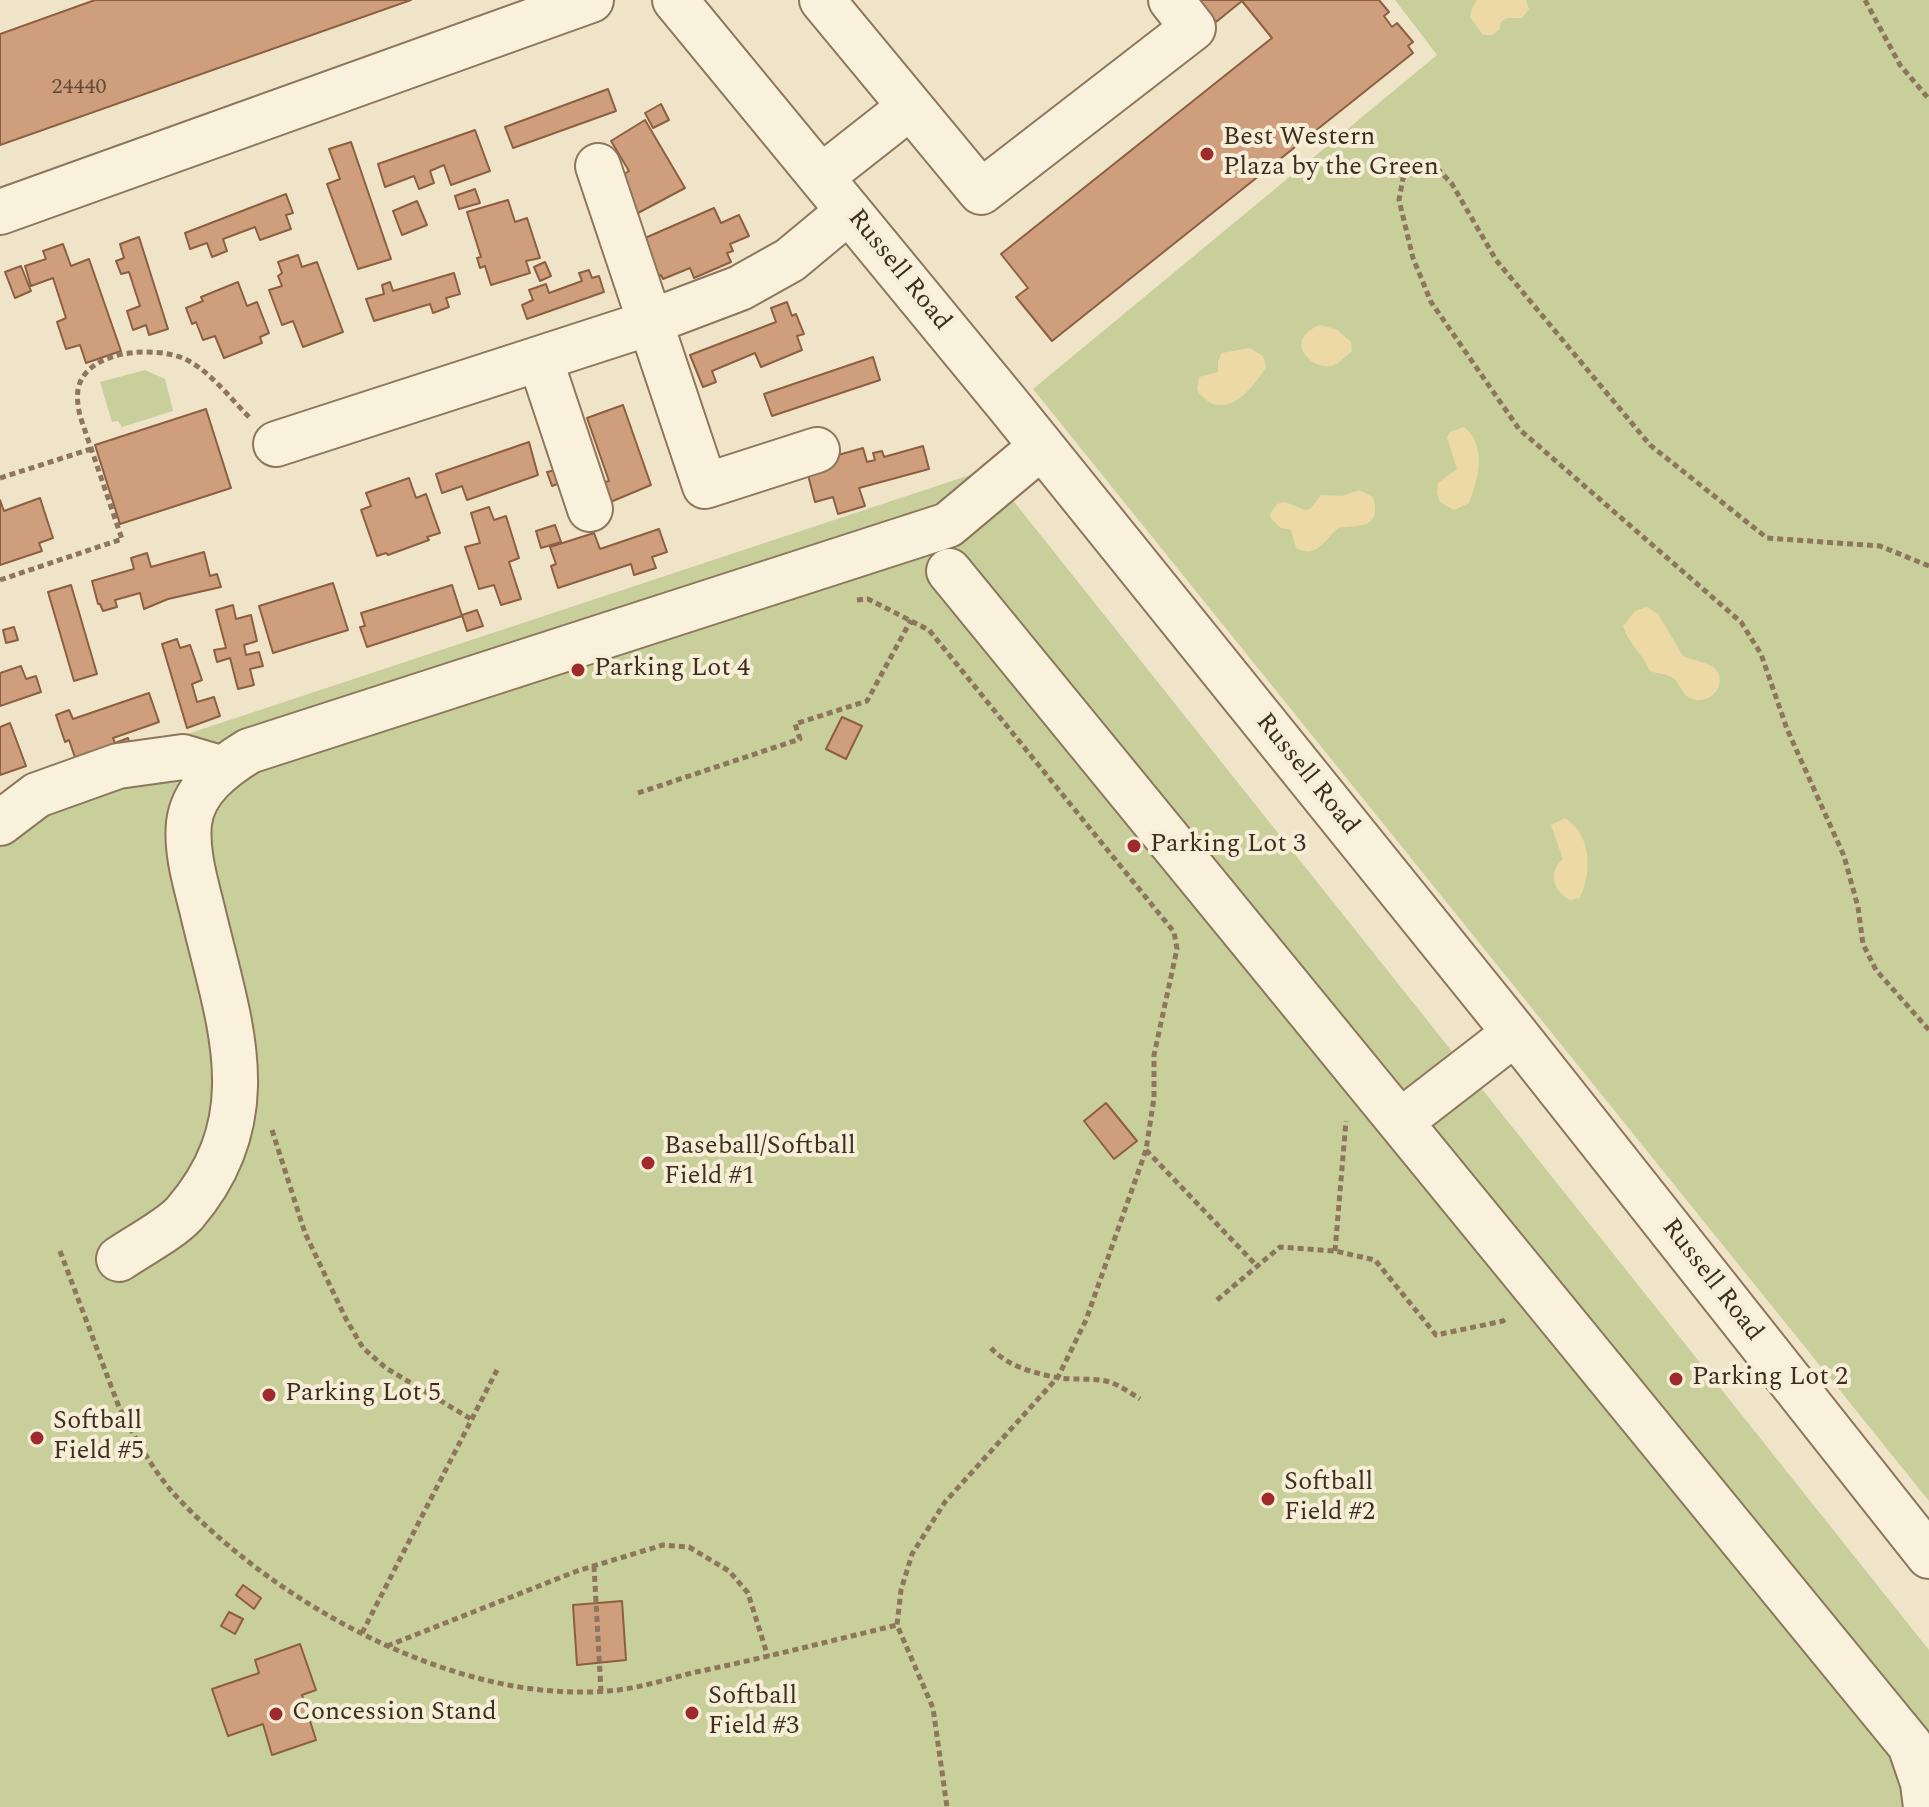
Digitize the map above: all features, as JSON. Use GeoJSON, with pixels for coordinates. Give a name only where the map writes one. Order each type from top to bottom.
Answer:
{"type":"FeatureCollection","features":[{"type":"Feature","properties":{"kind":"street"},"geometry":{"type":"LineString","coordinates":[[0,212],[591,0]]}},
{"type":"Feature","properties":{"kind":"street","name":"Russell Road"},"geometry":{"type":"LineString","coordinates":[[675,0],[1515,1033],[1929,1556]]}},
{"type":"Feature","properties":{"kind":"street"},"geometry":{"type":"LineString","coordinates":[[822,0],[981,192],[1193,28],[1171,0]]}},
{"type":"Feature","properties":{"kind":"street"},"geometry":{"type":"LineString","coordinates":[[821,177],[910,107]]}},
{"type":"Feature","properties":{"kind":"street"},"geometry":{"type":"LineString","coordinates":[[598,166],[705,486],[817,450]]}},
{"type":"Feature","properties":{"kind":"street"},"geometry":{"type":"LineString","coordinates":[[276,444],[651,322],[740,288],[790,260],[849,211]]}},
{"type":"Feature","properties":{"kind":"street"},"geometry":{"type":"LineString","coordinates":[[540,359],[590,509]]}},
{"type":"Feature","properties":{"kind":"street"},"geometry":{"type":"LineString","coordinates":[[119,1259],[182,1216],[211,1177],[229,1136],[236,1100],[234,1054],[190,862],[189,821],[199,795],[220,768],[249,751],[948,525],[1041,447]]}},
{"type":"Feature","properties":{"kind":"street"},"geometry":{"type":"LineString","coordinates":[[949,571],[1910,1745],[1923,1783],[1926,1807]]}},
{"type":"Feature","properties":{"kind":"street"},"geometry":{"type":"LineString","coordinates":[[0,823],[37,795],[118,766],[183,757],[220,768]]}},
{"type":"Feature","properties":{"kind":"street"},"geometry":{"type":"LineString","coordinates":[[1400,1122],[1515,1033]]}},
{"type":"Feature","properties":{"kind":"path"},"geometry":{"type":"LineString","coordinates":[[1865,0],[1900,65],[1929,99]]}},
{"type":"Feature","properties":{"kind":"path"},"geometry":{"type":"LineString","coordinates":[[1929,566],[1880,546],[1767,538],[1650,445],[1496,260],[1452,184],[1437,168],[1417,170],[1403,178],[1399,200],[1413,258],[1431,302],[1448,331],[1519,429],[1741,622],[1761,654],[1787,729],[1844,856],[1858,907],[1863,944],[1876,970],[1929,1030]]}},
{"type":"Feature","properties":{"kind":"path"},"geometry":{"type":"LineString","coordinates":[[0,580],[122,539],[77,400],[80,383],[88,372],[105,360],[119,355],[164,352],[187,360],[202,370],[276,444]]}},
{"type":"Feature","properties":{"kind":"path"},"geometry":{"type":"LineString","coordinates":[[0,478],[91,449]]}},
{"type":"Feature","properties":{"kind":"path"},"geometry":{"type":"LineString","coordinates":[[845,600],[868,599],[929,630],[1174,932],[1177,949],[1154,1055],[1154,1098],[1146,1150],[1086,1320],[1058,1377],[945,1502],[912,1554],[901,1590],[897,1625],[933,1708],[947,1807]]}},
{"type":"Feature","properties":{"kind":"path"},"geometry":{"type":"LineString","coordinates":[[638,793],[800,739],[795,724],[867,701],[911,620]]}},
{"type":"Feature","properties":{"kind":"path"},"geometry":{"type":"LineString","coordinates":[[1335,1251],[1347,1108],[1372,1088]]}},
{"type":"Feature","properties":{"kind":"path"},"geometry":{"type":"LineString","coordinates":[[272,1130],[305,1233],[363,1348],[386,1368],[471,1419]]}},
{"type":"Feature","properties":{"kind":"path"},"geometry":{"type":"LineString","coordinates":[[1146,1150],[1257,1266]]}},
{"type":"Feature","properties":{"kind":"path"},"geometry":{"type":"LineString","coordinates":[[1217,1300],[1280,1247],[1335,1251],[1375,1260],[1436,1335],[1503,1321],[1541,1294]]}},
{"type":"Feature","properties":{"kind":"path"},"geometry":{"type":"LineString","coordinates":[[60,1251],[119,1407],[172,1491],[239,1555],[282,1588],[386,1646],[467,1677],[535,1689],[601,1691],[768,1657],[897,1625]]}},
{"type":"Feature","properties":{"kind":"path"},"geometry":{"type":"LineString","coordinates":[[991,1348],[1002,1360],[1058,1377],[1105,1381],[1124,1388],[1140,1399]]}},
{"type":"Feature","properties":{"kind":"path"},"geometry":{"type":"LineString","coordinates":[[362,1633],[497,1370]]}},
{"type":"Feature","properties":{"kind":"path"},"geometry":{"type":"LineString","coordinates":[[386,1646],[594,1566],[663,1545],[689,1547],[729,1571],[748,1593],[768,1657]]}},
{"type":"Feature","properties":{"kind":"path"},"geometry":{"type":"LineString","coordinates":[[594,1566],[601,1691]]}},
{"type":"Feature","properties":{"kind":"green space"},"geometry":{"type":"Polygon","coordinates":[[[1395,0],[1929,0],[1929,1501],[1033,389],[1437,55],[1395,0]]]}},
{"type":"Feature","properties":{"kind":"green space"},"geometry":{"type":"Polygon","coordinates":[[[145,370],[165,379],[173,411],[122,427],[118,421],[112,422],[100,382],[145,370]]]}},
{"type":"Feature","properties":{"kind":"green space"},"geometry":{"type":"Polygon","coordinates":[[[988,469],[1929,1650],[1929,1807],[0,1807],[0,796],[988,469]]]}},
{"type":"Feature","properties":{"kind":"sand"},"geometry":{"type":"Polygon","coordinates":[[[1477,0],[1526,0],[1529,9],[1522,18],[1506,18],[1492,35],[1483,35],[1470,17],[1477,0]]]}},
{"type":"Feature","properties":{"kind":"sand"},"geometry":{"type":"Polygon","coordinates":[[[1320,325],[1336,329],[1351,342],[1352,351],[1331,366],[1323,366],[1309,359],[1302,346],[1303,338],[1309,331],[1320,325]]]}},
{"type":"Feature","properties":{"kind":"sand"},"geometry":{"type":"Polygon","coordinates":[[[1250,348],[1263,356],[1266,367],[1252,386],[1235,401],[1225,405],[1206,400],[1197,390],[1199,377],[1218,372],[1222,353],[1250,348]]]}},
{"type":"Feature","properties":{"kind":"sand"},"geometry":{"type":"Polygon","coordinates":[[[1464,427],[1479,453],[1478,474],[1469,503],[1454,510],[1440,502],[1438,483],[1457,469],[1447,437],[1450,432],[1464,427]]]}},
{"type":"Feature","properties":{"kind":"sand"},"geometry":{"type":"Polygon","coordinates":[[[1359,490],[1373,497],[1375,507],[1372,520],[1338,528],[1315,550],[1296,548],[1291,530],[1281,528],[1271,519],[1270,514],[1277,504],[1285,502],[1305,510],[1310,509],[1321,495],[1342,496],[1359,490]]]}},
{"type":"Feature","properties":{"kind":"sand"},"geometry":{"type":"Polygon","coordinates":[[[1647,607],[1658,614],[1683,656],[1710,665],[1718,672],[1719,684],[1714,694],[1703,700],[1691,699],[1672,677],[1650,671],[1623,626],[1635,611],[1647,607]]]}},
{"type":"Feature","properties":{"kind":"sand"},"geometry":{"type":"Polygon","coordinates":[[[1565,818],[1574,825],[1585,844],[1588,866],[1580,898],[1570,900],[1559,891],[1554,881],[1555,869],[1563,859],[1551,825],[1565,818]]]}},
{"type":"Feature","properties":{"kind":"building"},"geometry":{"type":"Polygon","coordinates":[[[95,0],[411,0],[0,145],[0,34],[95,0]]]}},
{"type":"Feature","properties":{"kind":"building","name":"Best Western Plaza by the Green"},"geometry":{"type":"Polygon","coordinates":[[[1198,0],[1379,0],[1389,12],[1384,16],[1392,27],[1397,23],[1413,42],[1408,46],[1413,53],[1052,341],[1016,297],[1028,288],[1001,254],[1272,38],[1242,1],[1216,22],[1198,0]]]}},
{"type":"Feature","properties":{"kind":"building"},"geometry":{"type":"Polygon","coordinates":[[[608,89],[616,111],[513,148],[505,127],[608,89]]]}},
{"type":"Feature","properties":{"kind":"building"},"geometry":{"type":"Polygon","coordinates":[[[661,104],[669,120],[653,128],[645,113],[661,104]]]}},
{"type":"Feature","properties":{"kind":"building"},"geometry":{"type":"Polygon","coordinates":[[[645,120],[685,188],[638,213],[617,178],[629,171],[611,141],[645,120]]]}},
{"type":"Feature","properties":{"kind":"building"},"geometry":{"type":"Polygon","coordinates":[[[475,130],[490,171],[451,185],[444,165],[430,171],[434,183],[419,189],[414,176],[385,187],[378,164],[475,130]]]}},
{"type":"Feature","properties":{"kind":"building"},"geometry":{"type":"Polygon","coordinates":[[[351,142],[391,259],[358,269],[327,184],[340,179],[329,149],[351,142]]]}},
{"type":"Feature","properties":{"kind":"building"},"geometry":{"type":"Polygon","coordinates":[[[475,189],[480,203],[459,209],[455,196],[475,189]]]}},
{"type":"Feature","properties":{"kind":"building"},"geometry":{"type":"Polygon","coordinates":[[[286,194],[293,213],[286,215],[291,229],[260,240],[255,227],[223,239],[227,251],[212,257],[207,243],[190,249],[185,233],[286,194]]]}},
{"type":"Feature","properties":{"kind":"building"},"geometry":{"type":"Polygon","coordinates":[[[508,200],[515,222],[527,218],[540,258],[526,261],[530,273],[491,285],[485,266],[480,268],[477,258],[481,257],[467,212],[508,200]]]}},
{"type":"Feature","properties":{"kind":"building"},"geometry":{"type":"Polygon","coordinates":[[[417,201],[427,225],[402,235],[393,211],[417,201]]]}},
{"type":"Feature","properties":{"kind":"building"},"geometry":{"type":"Polygon","coordinates":[[[714,208],[721,223],[739,215],[749,236],[730,244],[733,251],[727,253],[731,262],[694,278],[690,268],[649,281],[645,238],[714,208]]]}},
{"type":"Feature","properties":{"kind":"building"},"geometry":{"type":"Polygon","coordinates":[[[139,237],[168,329],[149,335],[146,325],[133,330],[127,311],[140,306],[129,272],[121,274],[116,261],[124,258],[120,244],[139,237]]]}},
{"type":"Feature","properties":{"kind":"building"},"geometry":{"type":"Polygon","coordinates":[[[63,244],[71,266],[89,259],[121,351],[86,363],[80,345],[66,349],[57,322],[66,318],[53,278],[31,286],[25,266],[46,259],[43,251],[63,244]]]}},
{"type":"Feature","properties":{"kind":"building"},"geometry":{"type":"Polygon","coordinates":[[[298,255],[302,267],[317,262],[343,332],[303,347],[293,321],[282,325],[269,290],[282,286],[278,262],[298,255]]]}},
{"type":"Feature","properties":{"kind":"building"},"geometry":{"type":"Polygon","coordinates":[[[545,262],[551,276],[540,281],[534,267],[545,262]]]}},
{"type":"Feature","properties":{"kind":"building"},"geometry":{"type":"Polygon","coordinates":[[[21,266],[31,291],[15,298],[5,272],[21,266]]]}},
{"type":"Feature","properties":{"kind":"building"},"geometry":{"type":"Polygon","coordinates":[[[589,270],[592,278],[599,276],[604,292],[527,319],[522,305],[533,300],[529,290],[546,284],[549,293],[582,281],[579,273],[589,270]]]}},
{"type":"Feature","properties":{"kind":"building"},"geometry":{"type":"Polygon","coordinates":[[[454,273],[460,294],[446,298],[449,307],[433,313],[430,304],[374,321],[366,299],[384,294],[382,285],[390,282],[393,291],[454,273]]]}},
{"type":"Feature","properties":{"kind":"building"},"geometry":{"type":"Polygon","coordinates":[[[238,282],[247,306],[257,302],[269,333],[260,337],[262,343],[224,358],[215,336],[203,340],[186,308],[203,301],[201,297],[238,282]]]}},
{"type":"Feature","properties":{"kind":"building"},"geometry":{"type":"Polygon","coordinates":[[[787,302],[804,334],[797,336],[802,350],[761,367],[755,353],[712,371],[716,382],[703,387],[690,355],[776,322],[771,308],[787,302]]]}},
{"type":"Feature","properties":{"kind":"building"},"geometry":{"type":"Polygon","coordinates":[[[873,357],[880,380],[772,416],[764,394],[873,357]]]}},
{"type":"Feature","properties":{"kind":"building"},"geometry":{"type":"Polygon","coordinates":[[[623,405],[651,485],[608,503],[601,483],[609,481],[587,418],[623,405]]]}},
{"type":"Feature","properties":{"kind":"building"},"geometry":{"type":"Polygon","coordinates":[[[206,409],[231,488],[120,524],[95,445],[206,409]]]}},
{"type":"Feature","properties":{"kind":"building"},"geometry":{"type":"Polygon","coordinates":[[[529,442],[538,475],[467,500],[462,486],[442,493],[436,474],[529,442]]]}},
{"type":"Feature","properties":{"kind":"building"},"geometry":{"type":"Polygon","coordinates":[[[923,446],[929,469],[859,488],[865,506],[838,514],[833,497],[815,502],[807,471],[831,457],[863,448],[867,462],[875,460],[873,453],[882,451],[884,457],[923,446]]]}},
{"type":"Feature","properties":{"kind":"building"},"geometry":{"type":"Polygon","coordinates":[[[556,470],[560,483],[552,486],[547,472],[556,470]]]}},
{"type":"Feature","properties":{"kind":"building"},"geometry":{"type":"Polygon","coordinates":[[[409,478],[416,498],[426,494],[440,533],[388,555],[377,556],[361,510],[371,506],[366,493],[409,478]]]}},
{"type":"Feature","properties":{"kind":"building"},"geometry":{"type":"Polygon","coordinates":[[[40,498],[53,538],[39,543],[42,551],[0,565],[0,500],[4,511],[40,498]]]}},
{"type":"Feature","properties":{"kind":"building"},"geometry":{"type":"Polygon","coordinates":[[[489,507],[494,520],[506,516],[519,558],[509,562],[521,599],[501,605],[494,585],[479,589],[465,547],[480,543],[471,513],[489,507]]]}},
{"type":"Feature","properties":{"kind":"building"},"geometry":{"type":"Polygon","coordinates":[[[555,525],[561,542],[541,548],[536,531],[555,525]]]}},
{"type":"Feature","properties":{"kind":"building"},"geometry":{"type":"Polygon","coordinates":[[[659,529],[667,552],[652,557],[656,568],[634,575],[631,564],[558,588],[551,566],[556,564],[550,547],[594,533],[600,549],[659,529]]]}},
{"type":"Feature","properties":{"kind":"building"},"geometry":{"type":"Polygon","coordinates":[[[204,552],[210,576],[217,574],[221,587],[168,599],[144,609],[140,593],[115,600],[117,607],[103,611],[98,604],[92,581],[134,569],[131,558],[147,553],[151,567],[204,552]]]}},
{"type":"Feature","properties":{"kind":"building"},"geometry":{"type":"Polygon","coordinates":[[[333,583],[348,630],[273,653],[259,606],[333,583]]]}},
{"type":"Feature","properties":{"kind":"building"},"geometry":{"type":"Polygon","coordinates":[[[71,585],[97,674],[74,681],[48,592],[71,585]]]}},
{"type":"Feature","properties":{"kind":"building"},"geometry":{"type":"Polygon","coordinates":[[[452,585],[462,616],[367,647],[360,627],[365,626],[361,613],[452,585]]]}},
{"type":"Feature","properties":{"kind":"building"},"geometry":{"type":"Polygon","coordinates":[[[233,605],[236,619],[251,615],[257,641],[244,645],[246,655],[259,652],[263,666],[250,669],[254,685],[238,689],[230,658],[217,662],[214,650],[226,648],[216,610],[233,605]]]}},
{"type":"Feature","properties":{"kind":"building"},"geometry":{"type":"Polygon","coordinates":[[[477,610],[483,626],[467,631],[462,615],[477,610]]]}},
{"type":"Feature","properties":{"kind":"building"},"geometry":{"type":"Polygon","coordinates":[[[14,627],[18,640],[6,643],[3,630],[14,627]]]}},
{"type":"Feature","properties":{"kind":"building"},"geometry":{"type":"Polygon","coordinates":[[[177,639],[180,648],[190,645],[202,680],[192,684],[197,702],[214,697],[220,716],[187,728],[162,644],[177,639]]]}},
{"type":"Feature","properties":{"kind":"building"},"geometry":{"type":"Polygon","coordinates":[[[21,666],[26,679],[36,676],[41,692],[0,706],[0,673],[21,666]]]}},
{"type":"Feature","properties":{"kind":"building"},"geometry":{"type":"Polygon","coordinates":[[[149,693],[159,722],[113,738],[115,743],[128,738],[132,752],[80,772],[56,715],[69,710],[73,719],[149,693]]]}},
{"type":"Feature","properties":{"kind":"building"},"geometry":{"type":"Polygon","coordinates":[[[842,717],[862,726],[846,759],[826,749],[842,717]]]}},
{"type":"Feature","properties":{"kind":"building"},"geometry":{"type":"Polygon","coordinates":[[[10,723],[26,766],[0,775],[0,727],[10,723]]]}},
{"type":"Feature","properties":{"kind":"building"},"geometry":{"type":"Polygon","coordinates":[[[1106,1103],[1137,1141],[1114,1159],[1084,1121],[1106,1103]]]}},
{"type":"Feature","properties":{"kind":"building"},"geometry":{"type":"Polygon","coordinates":[[[243,1585],[261,1598],[254,1609],[236,1595],[243,1585]]]}},
{"type":"Feature","properties":{"kind":"building"},"geometry":{"type":"Polygon","coordinates":[[[622,1601],[626,1660],[577,1665],[573,1605],[622,1601]]]}},
{"type":"Feature","properties":{"kind":"building"},"geometry":{"type":"Polygon","coordinates":[[[229,1612],[243,1619],[235,1634],[221,1626],[229,1612]]]}},
{"type":"Feature","properties":{"kind":"building"},"geometry":{"type":"Polygon","coordinates":[[[300,1644],[316,1690],[302,1695],[316,1740],[272,1755],[263,1724],[228,1736],[212,1689],[259,1673],[255,1660],[300,1644]]]}},
{"type":"Feature","properties":{"kind":"place","name":"Best Western Plaza by the Green"},"geometry":{"type":"Point","coordinates":[1207,154]}},
{"type":"Feature","properties":{"kind":"place","name":"Parking Lot 4"},"geometry":{"type":"Point","coordinates":[578,670]}},
{"type":"Feature","properties":{"kind":"place","name":"Parking Lot 3"},"geometry":{"type":"Point","coordinates":[1134,846]}},
{"type":"Feature","properties":{"kind":"place","name":"Baseball/Softball Field #1"},"geometry":{"type":"Point","coordinates":[648,1163]}},
{"type":"Feature","properties":{"kind":"place","name":"Parking Lot 2"},"geometry":{"type":"Point","coordinates":[1676,1379]}},
{"type":"Feature","properties":{"kind":"place","name":"Parking Lot 5"},"geometry":{"type":"Point","coordinates":[269,1395]}},
{"type":"Feature","properties":{"kind":"place","name":"Softball Field #5"},"geometry":{"type":"Point","coordinates":[37,1438]}},
{"type":"Feature","properties":{"kind":"place","name":"Softball Field #2"},"geometry":{"type":"Point","coordinates":[1268,1499]}},
{"type":"Feature","properties":{"kind":"place","name":"Softball Field #3"},"geometry":{"type":"Point","coordinates":[692,1713]}},
{"type":"Feature","properties":{"kind":"place","name":"Concession Stand"},"geometry":{"type":"Point","coordinates":[276,1714]}}]}
